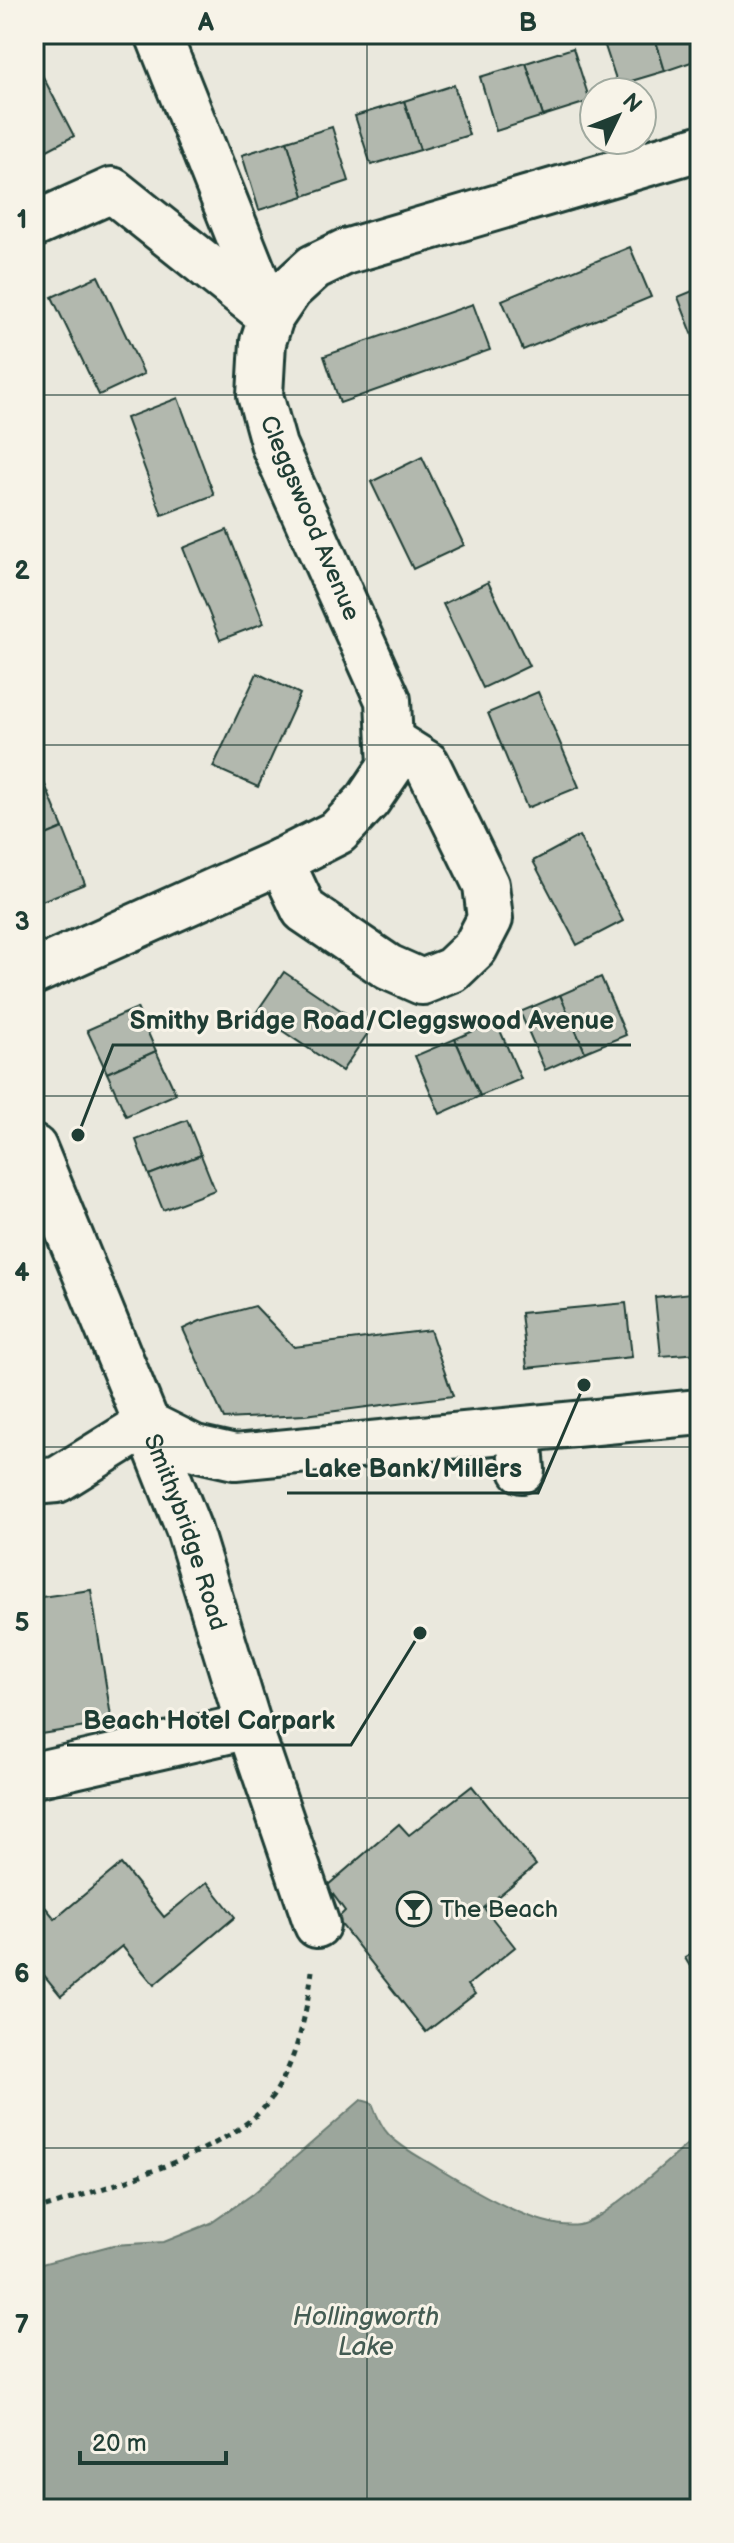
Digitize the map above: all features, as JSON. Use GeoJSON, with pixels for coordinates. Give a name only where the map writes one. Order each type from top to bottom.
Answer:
{"type":"FeatureCollection","features":[{"type":"Feature","properties":{"kind":"street"},"geometry":{"type":"LineString","coordinates":[[158,34],[271,317]]}},
{"type":"Feature","properties":{"kind":"street","name":"Cleggswood Avenue"},"geometry":{"type":"LineString","coordinates":[[34,972],[281,861],[338,832],[368,800],[391,766],[388,700],[274,446],[260,395],[263,342],[271,317],[290,289],[314,267],[345,252],[700,148]]}},
{"type":"Feature","properties":{"kind":"street"},"geometry":{"type":"LineString","coordinates":[[34,225],[112,190],[271,317]]}},
{"type":"Feature","properties":{"kind":"street"},"geometry":{"type":"LineString","coordinates":[[281,861],[304,910],[388,967],[422,982],[452,970],[475,948],[490,919],[486,885],[427,764],[392,742]]}},
{"type":"Feature","properties":{"kind":"street","name":"Smithybridge Road"},"geometry":{"type":"LineString","coordinates":[[34,1148],[189,1530],[249,1726],[317,1925]]}},
{"type":"Feature","properties":{"kind":"street"},"geometry":{"type":"LineString","coordinates":[[34,1482],[57,1480],[147,1424],[195,1448],[235,1457],[520,1451],[700,1412]]}},
{"type":"Feature","properties":{"kind":"street"},"geometry":{"type":"LineString","coordinates":[[34,1775],[249,1726]]}},
{"type":"Feature","properties":{"kind":"path"},"geometry":{"type":"LineString","coordinates":[[34,2211],[149,2172],[229,2136],[266,2105],[288,2068],[307,2013],[317,1925]]}},
{"type":"Feature","properties":{"kind":"water","name":"Hollingworth Lake"},"geometry":{"type":"Polygon","coordinates":[[[361,2100],[372,2103],[386,2132],[413,2154],[507,2207],[545,2222],[563,2225],[579,2225],[606,2212],[700,2133],[700,2509],[34,2509],[34,2266],[113,2245],[164,2242],[211,2223],[253,2194],[361,2100]]]}},
{"type":"Feature","properties":{"kind":"building"},"geometry":{"type":"Polygon","coordinates":[[[601,34],[654,34],[665,71],[648,76],[615,76],[601,34]]]}},
{"type":"Feature","properties":{"kind":"building"},"geometry":{"type":"Polygon","coordinates":[[[654,34],[700,34],[700,59],[665,71],[654,34]]]}},
{"type":"Feature","properties":{"kind":"building"},"geometry":{"type":"Polygon","coordinates":[[[573,48],[582,76],[578,76],[578,105],[543,116],[526,63],[573,48]]]}},
{"type":"Feature","properties":{"kind":"building"},"geometry":{"type":"Polygon","coordinates":[[[526,63],[543,116],[496,131],[480,77],[526,63]]]}},
{"type":"Feature","properties":{"kind":"building"},"geometry":{"type":"Polygon","coordinates":[[[41,73],[74,136],[34,157],[34,77],[41,73]]]}},
{"type":"Feature","properties":{"kind":"building"},"geometry":{"type":"Polygon","coordinates":[[[454,85],[469,135],[420,150],[404,101],[454,85]]]}},
{"type":"Feature","properties":{"kind":"building"},"geometry":{"type":"Polygon","coordinates":[[[404,101],[420,150],[371,165],[355,116],[404,101]]]}},
{"type":"Feature","properties":{"kind":"building"},"geometry":{"type":"Polygon","coordinates":[[[332,127],[349,181],[304,196],[287,141],[332,127]]]}},
{"type":"Feature","properties":{"kind":"building"},"geometry":{"type":"Polygon","coordinates":[[[287,141],[304,196],[259,210],[242,155],[287,141]]]}},
{"type":"Feature","properties":{"kind":"building"},"geometry":{"type":"Polygon","coordinates":[[[630,247],[651,297],[523,350],[502,300],[630,247]]]}},
{"type":"Feature","properties":{"kind":"building"},"geometry":{"type":"Polygon","coordinates":[[[98,276],[144,374],[99,395],[52,297],[98,276]]]}},
{"type":"Feature","properties":{"kind":"building"},"geometry":{"type":"Polygon","coordinates":[[[700,288],[700,345],[697,346],[678,297],[700,288]]]}},
{"type":"Feature","properties":{"kind":"building"},"geometry":{"type":"Polygon","coordinates":[[[473,304],[490,350],[340,403],[324,356],[473,304]]]}},
{"type":"Feature","properties":{"kind":"building"},"geometry":{"type":"Polygon","coordinates":[[[178,398],[214,495],[162,515],[126,418],[178,398]]]}},
{"type":"Feature","properties":{"kind":"building"},"geometry":{"type":"Polygon","coordinates":[[[422,457],[464,545],[413,569],[371,482],[422,457]]]}},
{"type":"Feature","properties":{"kind":"building"},"geometry":{"type":"Polygon","coordinates":[[[227,530],[264,623],[220,640],[183,548],[227,530]]]}},
{"type":"Feature","properties":{"kind":"building"},"geometry":{"type":"Polygon","coordinates":[[[488,582],[529,666],[483,688],[443,604],[488,582]]]}},
{"type":"Feature","properties":{"kind":"building"},"geometry":{"type":"Polygon","coordinates":[[[257,673],[300,694],[258,787],[213,767],[257,673]]]}},
{"type":"Feature","properties":{"kind":"building"},"geometry":{"type":"Polygon","coordinates":[[[538,692],[579,787],[527,808],[488,713],[538,692]]]}},
{"type":"Feature","properties":{"kind":"building"},"geometry":{"type":"Polygon","coordinates":[[[40,773],[63,828],[34,840],[34,776],[40,773]]]}},
{"type":"Feature","properties":{"kind":"building"},"geometry":{"type":"Polygon","coordinates":[[[63,828],[85,884],[34,904],[34,840],[63,828]]]}},
{"type":"Feature","properties":{"kind":"building"},"geometry":{"type":"Polygon","coordinates":[[[579,836],[623,921],[577,945],[533,861],[579,836]]]}},
{"type":"Feature","properties":{"kind":"building"},"geometry":{"type":"Polygon","coordinates":[[[284,972],[370,1030],[342,1071],[256,1013],[284,972]]]}},
{"type":"Feature","properties":{"kind":"building"},"geometry":{"type":"Polygon","coordinates":[[[601,977],[626,1035],[585,1052],[560,995],[601,977]]]}},
{"type":"Feature","properties":{"kind":"building"},"geometry":{"type":"Polygon","coordinates":[[[560,995],[585,1052],[545,1070],[520,1012],[560,995]]]}},
{"type":"Feature","properties":{"kind":"building"},"geometry":{"type":"Polygon","coordinates":[[[137,1008],[156,1051],[107,1073],[87,1030],[137,1008]]]}},
{"type":"Feature","properties":{"kind":"building"},"geometry":{"type":"Polygon","coordinates":[[[496,1021],[521,1079],[480,1096],[455,1039],[496,1021]]]}},
{"type":"Feature","properties":{"kind":"building"},"geometry":{"type":"Polygon","coordinates":[[[455,1039],[480,1096],[440,1114],[415,1056],[455,1039]]]}},
{"type":"Feature","properties":{"kind":"building"},"geometry":{"type":"Polygon","coordinates":[[[156,1051],[176,1094],[126,1116],[107,1073],[156,1051]]]}},
{"type":"Feature","properties":{"kind":"building"},"geometry":{"type":"Polygon","coordinates":[[[187,1120],[201,1155],[149,1175],[136,1140],[187,1120]]]}},
{"type":"Feature","properties":{"kind":"building"},"geometry":{"type":"Polygon","coordinates":[[[201,1155],[215,1190],[163,1210],[149,1175],[201,1155]]]}},
{"type":"Feature","properties":{"kind":"building"},"geometry":{"type":"Polygon","coordinates":[[[700,1292],[700,1353],[661,1356],[655,1297],[700,1292]]]}},
{"type":"Feature","properties":{"kind":"building"},"geometry":{"type":"Polygon","coordinates":[[[626,1303],[632,1357],[527,1368],[521,1313],[626,1303]]]}},
{"type":"Feature","properties":{"kind":"building"},"geometry":{"type":"Polygon","coordinates":[[[255,1306],[294,1347],[430,1330],[453,1396],[305,1415],[224,1419],[183,1329],[200,1321],[255,1306]]]}},
{"type":"Feature","properties":{"kind":"building"},"geometry":{"type":"Polygon","coordinates":[[[91,1590],[112,1723],[34,1735],[34,1598],[91,1590]]]}},
{"type":"Feature","properties":{"kind":"building","name":"The Beach"},"geometry":{"type":"Polygon","coordinates":[[[472,1786],[536,1865],[484,1908],[515,1947],[468,1985],[475,1994],[426,2032],[337,1919],[345,1911],[327,1886],[399,1824],[409,1835],[472,1786]]]}},
{"type":"Feature","properties":{"kind":"building"},"geometry":{"type":"Polygon","coordinates":[[[121,1864],[164,1917],[207,1882],[235,1917],[154,1985],[122,1946],[61,1996],[34,1963],[34,1893],[55,1919],[121,1864]]]}},
{"type":"Feature","properties":{"kind":"building"},"geometry":{"type":"Polygon","coordinates":[[[700,1947],[700,1983],[685,1958],[700,1947]]]}},
{"type":"Feature","properties":{"kind":"place","name":"Smithy Bridge Road/Cleggswood Avenue"},"geometry":{"type":"Point","coordinates":[78,1135]}},
{"type":"Feature","properties":{"kind":"place","name":"Lake Bank/Millers"},"geometry":{"type":"Point","coordinates":[584,1385]}},
{"type":"Feature","properties":{"kind":"place","name":"Beach Hotel Carpark"},"geometry":{"type":"Point","coordinates":[420,1633]}},
{"type":"Feature","properties":{"kind":"place","name":"The Beach"},"geometry":{"type":"Point","coordinates":[414,1909]}}]}
